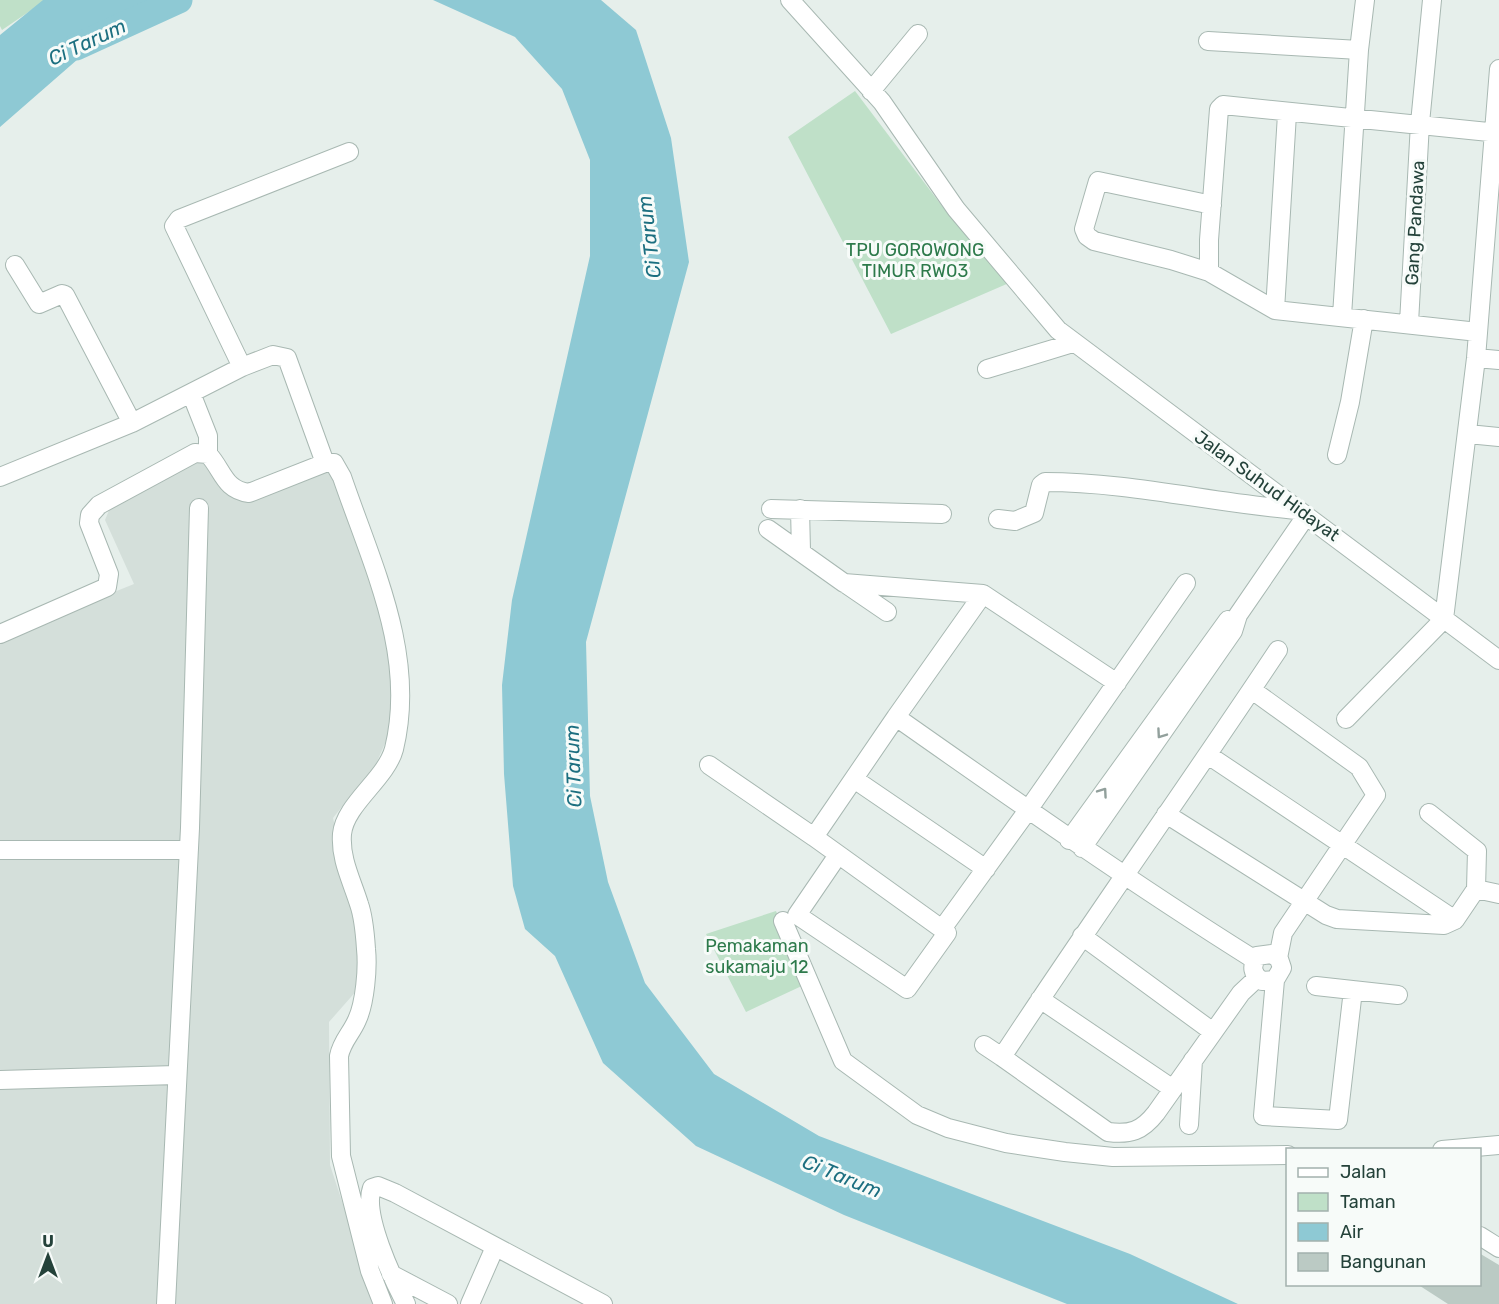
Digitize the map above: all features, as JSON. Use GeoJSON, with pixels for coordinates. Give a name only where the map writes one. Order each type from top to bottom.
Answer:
{"type":"FeatureCollection","features":[{"type":"Feature","properties":{"kind":"street","name":"Jalan Suhud Hidayat"},"geometry":{"type":"LineString","coordinates":[[790,0],[882,102],[956,209],[1013,280],[1038,309],[1073,343],[1301,513],[1374,563],[1499,660]]}},
{"type":"Feature","properties":{"kind":"street"},"geometry":{"type":"LineString","coordinates":[[1342,316],[1359,50],[1365,0]]}},
{"type":"Feature","properties":{"kind":"street","name":"Gang Pandawa"},"geometry":{"type":"LineString","coordinates":[[1410,323],[1420,123],[1432,0]]}},
{"type":"Feature","properties":{"kind":"street"},"geometry":{"type":"LineString","coordinates":[[872,91],[918,34]]}},
{"type":"Feature","properties":{"kind":"street"},"geometry":{"type":"LineString","coordinates":[[1208,41],[1359,50]]}},
{"type":"Feature","properties":{"kind":"street"},"geometry":{"type":"LineString","coordinates":[[1346,719],[1444,619],[1476,358],[1496,133],[1499,69]]}},
{"type":"Feature","properties":{"kind":"street"},"geometry":{"type":"LineString","coordinates":[[1209,272],[1220,107],[1420,123],[1496,133]]}},
{"type":"Feature","properties":{"kind":"street"},"geometry":{"type":"LineString","coordinates":[[1275,310],[1287,114]]}},
{"type":"Feature","properties":{"kind":"street"},"geometry":{"type":"LineString","coordinates":[[242,367],[174,226],[179,219],[349,152]]}},
{"type":"Feature","properties":{"kind":"street"},"geometry":{"type":"LineString","coordinates":[[1212,205],[1098,181],[1084,229],[1086,236],[1094,241],[1209,272],[1275,310],[1478,332]]}},
{"type":"Feature","properties":{"kind":"street"},"geometry":{"type":"LineString","coordinates":[[15,265],[38,303],[62,294],[65,295],[132,423]]}},
{"type":"Feature","properties":{"kind":"street"},"geometry":{"type":"LineString","coordinates":[[1337,455],[1350,402],[1364,319]]}},
{"type":"Feature","properties":{"kind":"street"},"geometry":{"type":"LineString","coordinates":[[987,369],[1073,343]]}},
{"type":"Feature","properties":{"kind":"street"},"geometry":{"type":"LineString","coordinates":[[0,477],[132,423],[242,367],[273,355],[286,358],[326,462]]}},
{"type":"Feature","properties":{"kind":"street"},"geometry":{"type":"LineString","coordinates":[[1476,358],[1499,360]]}},
{"type":"Feature","properties":{"kind":"street"},"geometry":{"type":"LineString","coordinates":[[191,393],[208,436],[208,454],[228,486],[238,492],[249,493],[326,462],[334,464],[342,477],[392,622],[400,664],[400,704],[393,751],[346,820],[342,833],[345,863],[360,907],[367,975],[357,1020],[342,1041],[339,1056],[341,1156],[370,1271],[383,1304]]}},
{"type":"Feature","properties":{"kind":"street"},"geometry":{"type":"LineString","coordinates":[[1468,434],[1499,437]]}},
{"type":"Feature","properties":{"kind":"street"},"geometry":{"type":"LineString","coordinates":[[0,634],[107,587],[109,574],[89,523],[93,512],[99,505],[195,453],[208,454]]}},
{"type":"Feature","properties":{"kind":"street"},"geometry":{"type":"LineString","coordinates":[[998,519],[1015,521],[1034,513],[1041,485],[1045,482],[1138,490],[1301,513],[1238,615],[1223,624],[1076,844]]}},
{"type":"Feature","properties":{"kind":"street"},"geometry":{"type":"LineString","coordinates":[[166,1304],[189,850],[199,508]]}},
{"type":"Feature","properties":{"kind":"street"},"geometry":{"type":"LineString","coordinates":[[771,509],[942,514]]}},
{"type":"Feature","properties":{"kind":"street"},"geometry":{"type":"LineString","coordinates":[[801,509],[801,551]]}},
{"type":"Feature","properties":{"kind":"street"},"geometry":{"type":"LineString","coordinates":[[768,529],[844,583],[883,618],[905,588]]}},
{"type":"Feature","properties":{"kind":"street"},"geometry":{"type":"LineString","coordinates":[[844,583],[982,594],[1117,683]]}},
{"type":"Feature","properties":{"kind":"street"},"geometry":{"type":"LineString","coordinates":[[942,929],[1186,583]]}},
{"type":"Feature","properties":{"kind":"street"},"geometry":{"type":"LineString","coordinates":[[814,837],[982,594]]}},
{"type":"Feature","properties":{"kind":"street"},"geometry":{"type":"LineString","coordinates":[[1002,1057],[1122,876],[1208,755],[1278,650]]}},
{"type":"Feature","properties":{"kind":"street"},"geometry":{"type":"LineString","coordinates":[[984,1045],[1108,1132],[1125,1134],[1140,1130],[1152,1119],[1242,993],[1266,966],[1283,933],[1376,795],[1359,767],[1252,690]]}},
{"type":"Feature","properties":{"kind":"street"},"geometry":{"type":"LineString","coordinates":[[896,717],[1122,876],[1266,966]]}},
{"type":"Feature","properties":{"kind":"street"},"geometry":{"type":"LineString","coordinates":[[1208,755],[1455,920]]}},
{"type":"Feature","properties":{"kind":"street"},"geometry":{"type":"LineString","coordinates":[[709,765],[814,837],[946,933],[907,989],[797,915],[838,855]]}},
{"type":"Feature","properties":{"kind":"street"},"geometry":{"type":"LineString","coordinates":[[854,779],[986,869]]}},
{"type":"Feature","properties":{"kind":"street"},"geometry":{"type":"LineString","coordinates":[[1166,814],[1304,902],[1337,919],[1431,926],[1444,925],[1455,920],[1476,889],[1477,851],[1429,813]]}},
{"type":"Feature","properties":{"kind":"street"},"geometry":{"type":"LineString","coordinates":[[0,850],[189,850]]}},
{"type":"Feature","properties":{"kind":"street"},"geometry":{"type":"LineString","coordinates":[[1476,889],[1499,894]]}},
{"type":"Feature","properties":{"kind":"street"},"geometry":{"type":"LineString","coordinates":[[783,921],[843,1061],[917,1115],[948,1128],[1006,1143],[1074,1154],[1113,1157],[1286,1155]]}},
{"type":"Feature","properties":{"kind":"street"},"geometry":{"type":"LineString","coordinates":[[1082,936],[1213,1032]]}},
{"type":"Feature","properties":{"kind":"street"},"geometry":{"type":"LineString","coordinates":[[1266,966],[1263,1116],[1338,1120],[1353,990]]}},
{"type":"Feature","properties":{"kind":"street"},"geometry":{"type":"LineString","coordinates":[[1316,986],[1398,995]]}},
{"type":"Feature","properties":{"kind":"street"},"geometry":{"type":"LineString","coordinates":[[1040,999],[1173,1089]]}},
{"type":"Feature","properties":{"kind":"street"},"geometry":{"type":"LineString","coordinates":[[1189,1125],[1193,1059]]}},
{"type":"Feature","properties":{"kind":"street"},"geometry":{"type":"LineString","coordinates":[[0,1080],[176,1075]]}},
{"type":"Feature","properties":{"kind":"street"},"geometry":{"type":"LineString","coordinates":[[1456,1148],[1499,1145]]}},
{"type":"Feature","properties":{"kind":"street"},"geometry":{"type":"LineString","coordinates":[[406,1304],[390,1274],[369,1205],[372,1188],[378,1186],[603,1304]]}},
{"type":"Feature","properties":{"kind":"street"},"geometry":{"type":"LineString","coordinates":[[1481,1237],[1499,1248]]}},
{"type":"Feature","properties":{"kind":"street"},"geometry":{"type":"LineString","coordinates":[[470,1304],[495,1247]]}},
{"type":"Feature","properties":{"kind":"street"},"geometry":{"type":"LineString","coordinates":[[390,1274],[448,1304]]}},
{"type":"Feature","properties":{"kind":"shaded area"},"geometry":{"type":"Polygon","coordinates":[[[201,453],[235,498],[337,460],[396,616],[392,727],[376,764],[333,818],[359,927],[358,989],[329,1022],[330,1165],[376,1304],[0,1304],[0,638],[134,584],[105,520],[115,496],[201,453]]]}},
{"type":"Feature","properties":{"kind":"green space"},"geometry":{"type":"Polygon","coordinates":[[[0,0],[46,0],[2,30],[0,0]]]}},
{"type":"Feature","properties":{"kind":"green space","name":"TPU GOROWONG TIMUR RW03"},"geometry":{"type":"Polygon","coordinates":[[[855,91],[942,206],[1009,283],[891,334],[788,137],[855,91]]]}},
{"type":"Feature","properties":{"kind":"green space","name":"Pemakaman sukamaju 12"},"geometry":{"type":"Polygon","coordinates":[[[776,911],[806,984],[746,1012],[706,934],[776,911]]]}},
{"type":"Feature","properties":{"kind":"water"},"geometry":{"type":"Polygon","coordinates":[[[43,0],[192,0],[125,18],[0,127],[0,35],[43,0]]]}},
{"type":"Feature","properties":{"kind":"water"},"geometry":{"type":"Polygon","coordinates":[[[433,0],[601,0],[636,30],[671,138],[689,262],[586,642],[590,796],[608,882],[645,983],[714,1074],[819,1136],[1130,1254],[1238,1304],[1067,1304],[844,1215],[696,1146],[603,1063],[555,956],[525,929],[513,886],[504,774],[502,685],[512,600],[590,256],[590,160],[562,89],[515,37],[433,0]]]}},
{"type":"Feature","properties":{"kind":"building"},"geometry":{"type":"Polygon","coordinates":[[[1481,1254],[1499,1265],[1499,1304],[1448,1304],[1420,1286],[1481,1286],[1481,1254]]]}},
{"type":"Feature","properties":{"kind":"waterway","name":"Ci Tarum"},"geometry":{"type":"LineString","coordinates":[[76,47],[179,0]]}}]}
